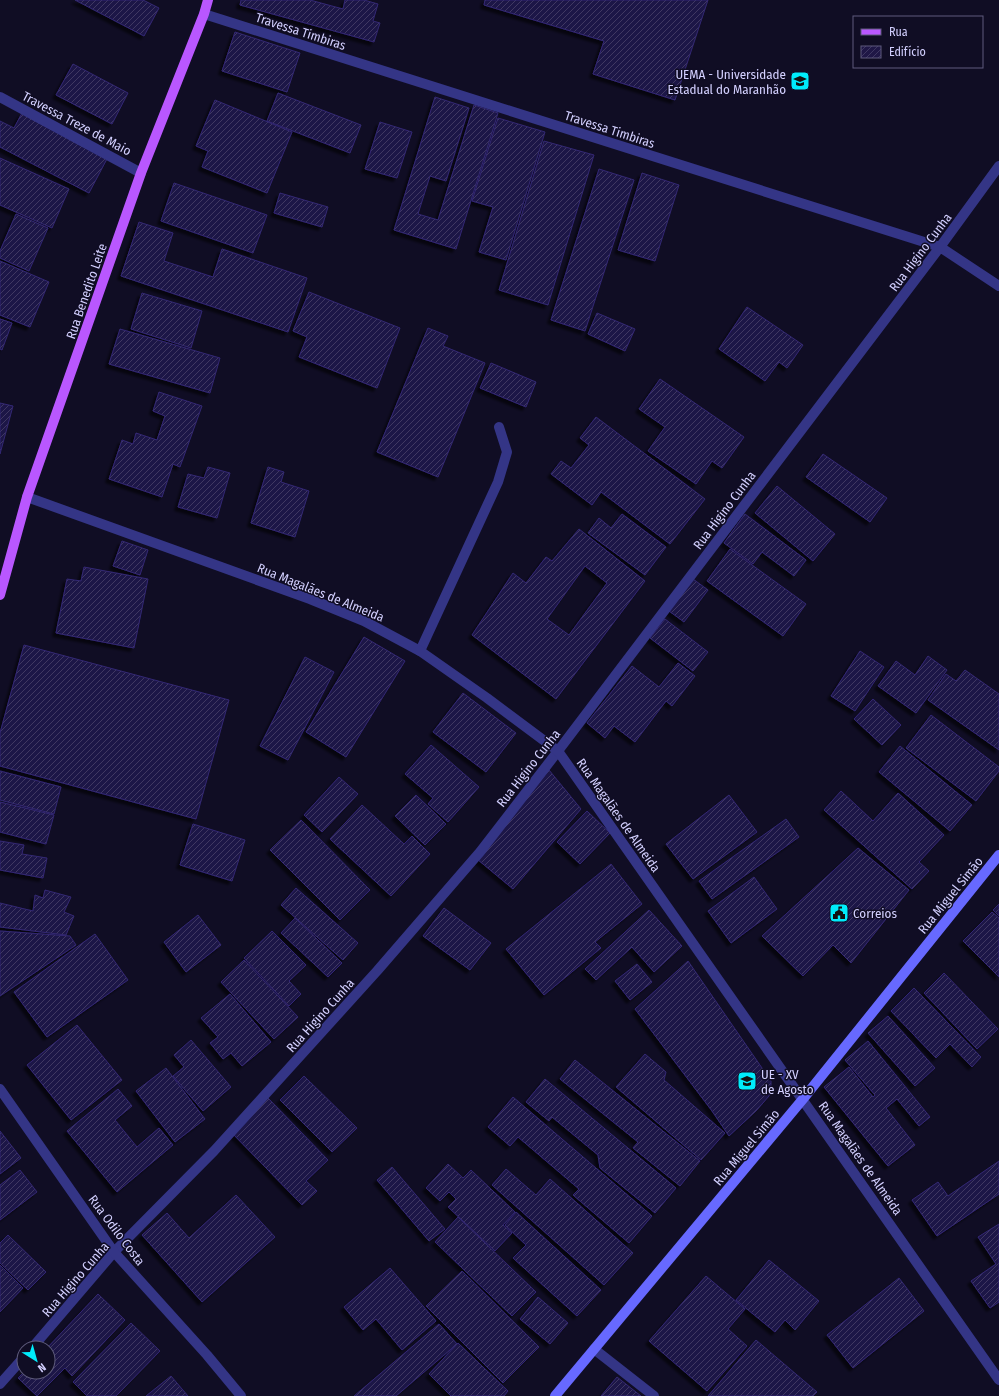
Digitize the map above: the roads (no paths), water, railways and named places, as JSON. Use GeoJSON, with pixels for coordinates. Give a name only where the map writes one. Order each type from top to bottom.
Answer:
{"type":"FeatureCollection","features":[{"type":"Feature","properties":{"kind":"main road","name":"Rua Benedito Leite"},"geometry":{"type":"LineString","coordinates":[[0,595],[27,497],[141,173],[204,14],[208,0]]}},
{"type":"Feature","properties":{"kind":"main road","name":"Rua Miguel Simão"},"geometry":{"type":"LineString","coordinates":[[554,1396],[803,1099],[999,855]]}},
{"type":"Feature","properties":{"kind":"street","name":"Travessa Timbiras"},"geometry":{"type":"LineString","coordinates":[[204,14],[940,247],[999,286]]}},
{"type":"Feature","properties":{"kind":"street","name":"Travessa Treze de Maio"},"geometry":{"type":"LineString","coordinates":[[0,97],[141,173]]}},
{"type":"Feature","properties":{"kind":"street","name":"Rua Higino Cunha"},"geometry":{"type":"LineString","coordinates":[[39,1340],[114,1252],[214,1150],[377,971],[480,852],[940,247],[999,166]]}},
{"type":"Feature","properties":{"kind":"street"},"geometry":{"type":"LineString","coordinates":[[420,651],[498,482],[507,452],[499,427]]}},
{"type":"Feature","properties":{"kind":"street","name":"Rua Magalães de Almeida"},"geometry":{"type":"LineString","coordinates":[[27,497],[310,599],[364,621],[420,651],[487,698],[558,751],[999,1380]]}},
{"type":"Feature","properties":{"kind":"street","name":"Rua Odilo Costa"},"geometry":{"type":"LineString","coordinates":[[0,1089],[114,1252],[207,1355],[241,1396]]}},
{"type":"Feature","properties":{"kind":"street"},"geometry":{"type":"LineString","coordinates":[[594,1349],[654,1396]]}},
{"type":"Feature","properties":{"kind":"street"},"geometry":{"type":"LineString","coordinates":[[0,1384],[16,1366]]}},
{"type":"Feature","properties":{"kind":"place","name":"UEMA - Universidade Estadual do Maranhão"},"geometry":{"type":"Point","coordinates":[800,81]}},
{"type":"Feature","properties":{"kind":"place","name":"Correios"},"geometry":{"type":"Point","coordinates":[839,913]}},
{"type":"Feature","properties":{"kind":"place","name":"UE - XV de Agosto"},"geometry":{"type":"Point","coordinates":[747,1081]}}]}
